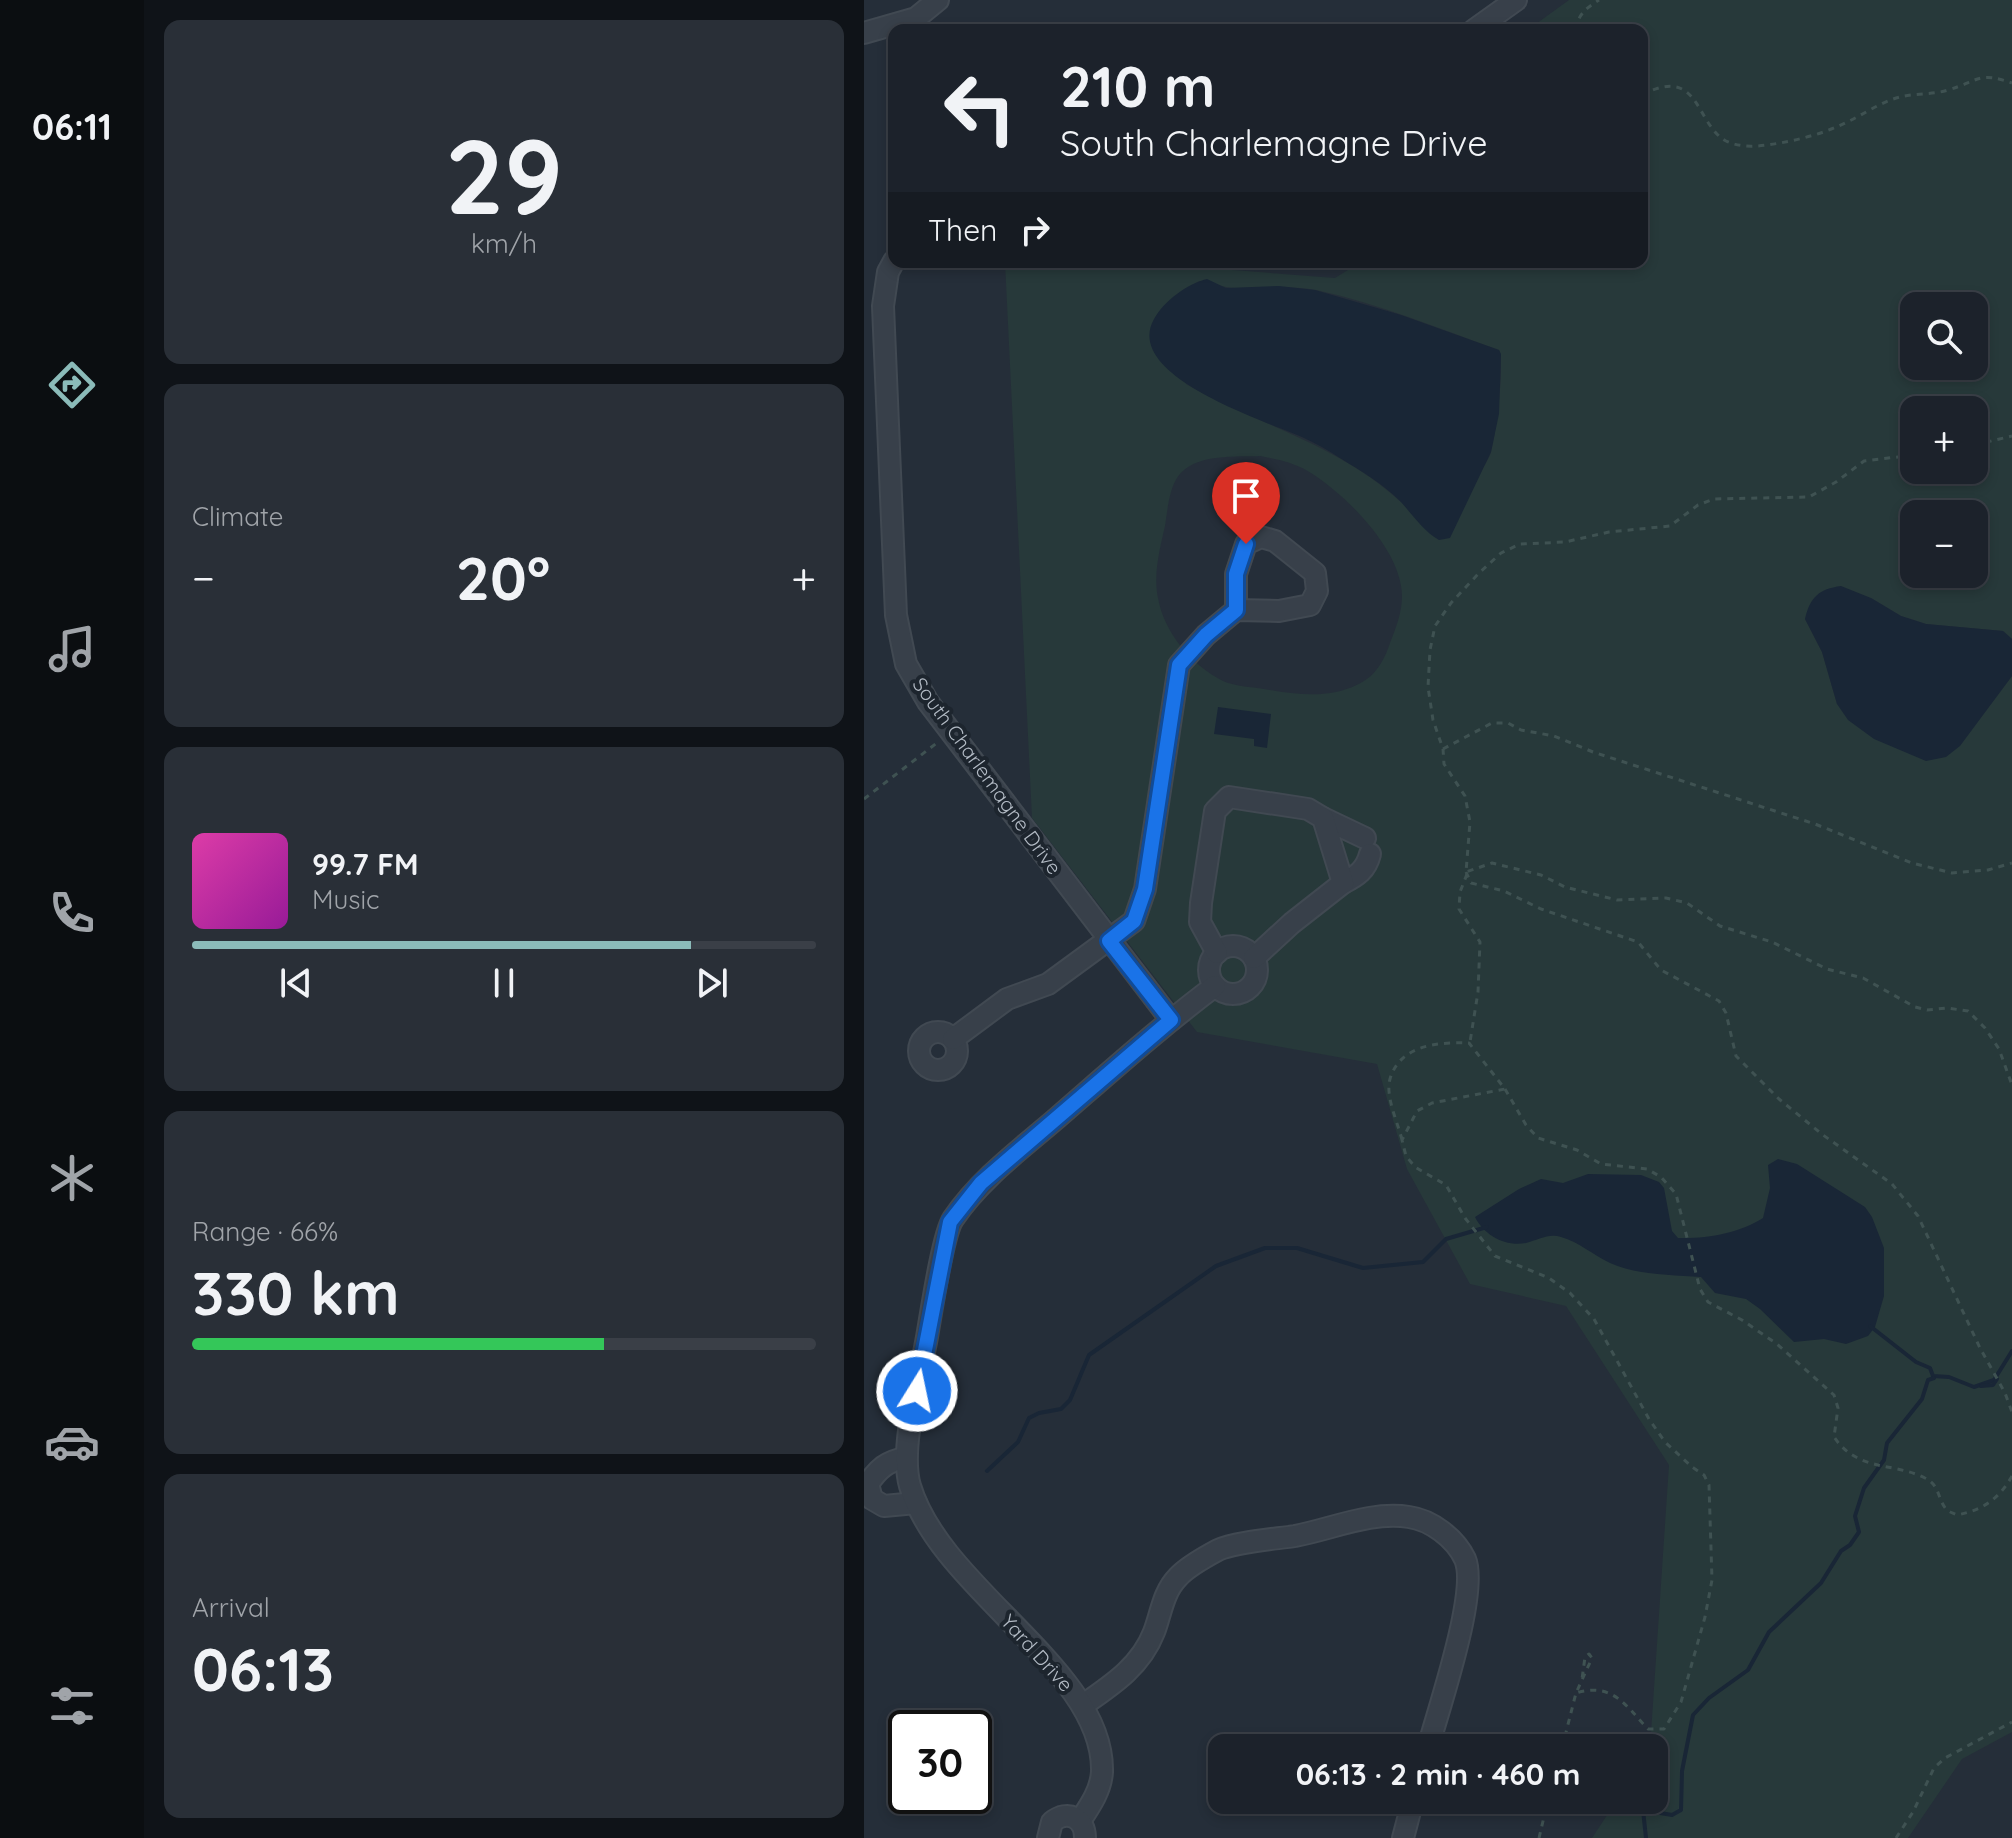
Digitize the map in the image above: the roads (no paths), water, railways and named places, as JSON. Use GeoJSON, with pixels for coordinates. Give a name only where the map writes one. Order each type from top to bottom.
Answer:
{"type":"FeatureCollection","features":[{"type":"Feature","properties":{"kind":"street"},"geometry":{"type":"LineString","coordinates":[[895,24],[916,18],[938,0]]}},
{"type":"Feature","properties":{"kind":"street"},"geometry":{"type":"LineString","coordinates":[[1482,24],[1516,0]]}},
{"type":"Feature","properties":{"kind":"street"},"geometry":{"type":"LineString","coordinates":[[864,33],[888,26]]}},
{"type":"Feature","properties":{"kind":"street","name":"South Charlemagne Drive"},"geometry":{"type":"LineString","coordinates":[[890,268],[883,306],[896,615],[906,664],[928,702],[1171,1020]]}},
{"type":"Feature","properties":{"kind":"street"},"geometry":{"type":"LineString","coordinates":[[953,1039],[996,1006],[1048,984],[1134,921],[1145,889],[1179,665],[1206,635],[1236,610],[1279,611],[1310,605],[1317,591],[1315,573],[1275,541],[1261,537],[1246,544],[1236,574],[1236,610]]}},
{"type":"Feature","properties":{"kind":"street"},"geometry":{"type":"LineString","coordinates":[[1217,953],[1200,922],[1215,811],[1229,797],[1308,809],[1368,846],[1367,865],[1356,877],[1343,883],[1292,923],[1254,958]]}},
{"type":"Feature","properties":{"kind":"street"},"geometry":{"type":"LineString","coordinates":[[1323,818],[1343,883]]}},
{"type":"Feature","properties":{"kind":"street"},"geometry":{"type":"LineString","coordinates":[[1234,946],[1242,948],[1254,958],[1255,981],[1244,992],[1228,994],[1215,986],[1209,971],[1217,953],[1234,946]]}},
{"type":"Feature","properties":{"kind":"street","name":"Yard Drive"},"geometry":{"type":"LineString","coordinates":[[1048,1838],[1049,1827],[1057,1818],[1069,1815],[1082,1829],[1102,1775],[1101,1751],[1083,1705],[1038,1651],[949,1558],[916,1503],[905,1458],[931,1313],[950,1222],[981,1183],[1215,986]]}},
{"type":"Feature","properties":{"kind":"street"},"geometry":{"type":"LineString","coordinates":[[905,1458],[879,1468],[868,1484],[872,1499],[884,1506],[916,1503]]}},
{"type":"Feature","properties":{"kind":"street"},"geometry":{"type":"LineString","coordinates":[[1083,1705],[1134,1666],[1153,1634],[1166,1593],[1178,1577],[1220,1549],[1301,1535],[1370,1518],[1409,1517],[1435,1525],[1450,1539],[1465,1559],[1469,1579],[1463,1619],[1432,1734]]}},
{"type":"Feature","properties":{"kind":"street"},"geometry":{"type":"LineString","coordinates":[[1403,1838],[1409,1814]]}},
{"type":"Feature","properties":{"kind":"water"},"geometry":{"type":"Polygon","coordinates":[[[1207,279],[1226,288],[1279,286],[1315,290],[1401,315],[1499,350],[1499,414],[1491,452],[1450,538],[1439,540],[1433,536],[1386,489],[1331,452],[1202,393],[1177,377],[1159,359],[1150,340],[1154,319],[1177,294],[1207,279]]]}},
{"type":"Feature","properties":{"kind":"water"},"geometry":{"type":"Polygon","coordinates":[[[1841,586],[1871,598],[1901,616],[1926,624],[2003,631],[2012,639],[2012,676],[1960,746],[1946,757],[1926,761],[1874,739],[1848,720],[1837,704],[1822,652],[1805,619],[1817,595],[1841,586]]]}},
{"type":"Feature","properties":{"kind":"water"},"geometry":{"type":"Polygon","coordinates":[[[1218,707],[1271,714],[1267,748],[1254,746],[1254,739],[1214,734],[1218,707]]]}},
{"type":"Feature","properties":{"kind":"water"},"geometry":{"type":"Polygon","coordinates":[[[1778,1159],[1797,1164],[1865,1207],[1872,1217],[1884,1248],[1884,1296],[1875,1327],[1868,1336],[1846,1344],[1824,1339],[1794,1342],[1746,1299],[1715,1293],[1701,1277],[1654,1274],[1620,1267],[1557,1236],[1510,1243],[1496,1238],[1475,1217],[1541,1179],[1563,1183],[1588,1174],[1641,1175],[1659,1182],[1664,1188],[1672,1231],[1678,1238],[1722,1234],[1744,1228],[1763,1218],[1770,1188],[1768,1165],[1778,1159]]]}},
{"type":"Feature","properties":{"kind":"waterway"},"geometry":{"type":"LineString","coordinates":[[987,1471],[1018,1442],[1029,1418],[1061,1409],[1070,1400],[1089,1355],[1216,1266],[1265,1248],[1297,1248],[1363,1268],[1423,1262],[1446,1239],[1487,1227]]}},
{"type":"Feature","properties":{"kind":"waterway"},"geometry":{"type":"LineString","coordinates":[[1870,1326],[1916,1362],[1930,1368],[1933,1376],[1949,1377],[1974,1387],[1994,1380],[2012,1351]]}},
{"type":"Feature","properties":{"kind":"waterway"},"geometry":{"type":"LineString","coordinates":[[1646,1838],[1643,1810],[1672,1815],[1681,1810],[1682,1771],[1693,1715],[1709,1698],[1748,1670],[1769,1632],[1821,1583],[1841,1551],[1850,1545],[1859,1532],[1855,1516],[1864,1488],[1884,1460],[1887,1443],[1922,1399],[1928,1380],[1934,1378]]}},
{"type":"Feature","properties":{"kind":"waterway"},"geometry":{"type":"LineString","coordinates":[[1981,1386],[1993,1385],[1997,1379]]}}]}
